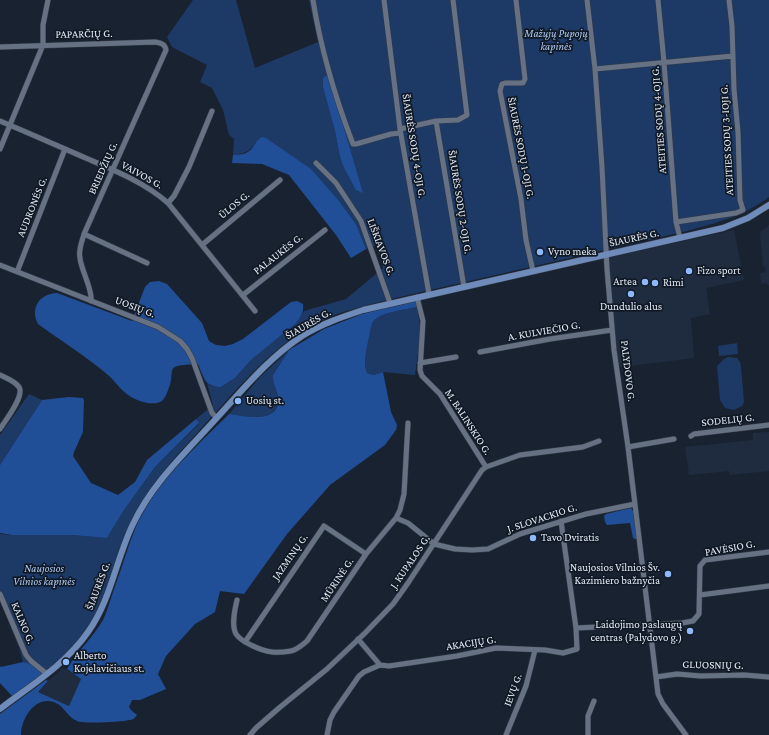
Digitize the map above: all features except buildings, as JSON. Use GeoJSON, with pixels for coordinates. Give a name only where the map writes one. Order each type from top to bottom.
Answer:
{"type":"FeatureCollection","features":[{"type":"Feature","properties":{"kind":"main road","name":"ŠIAURĖS G."},"geometry":{"type":"LineString","coordinates":[[0,709],[47,674],[70,654],[86,636],[102,608],[133,524],[153,489],[216,418],[271,361],[303,336],[339,318],[390,303],[723,228],[748,218],[769,205]]}},
{"type":"Feature","properties":{"kind":"street"},"geometry":{"type":"LineString","coordinates":[[0,47],[42,45],[43,25],[48,0]]}},
{"type":"Feature","properties":{"kind":"street"},"geometry":{"type":"LineString","coordinates":[[313,0],[324,55],[342,115],[353,144],[436,121],[458,120],[467,115],[453,0]]}},
{"type":"Feature","properties":{"kind":"street","name":"ŠIAURĖS SODŲ 4-OJI G."},"geometry":{"type":"LineString","coordinates":[[384,0],[400,131],[429,294]]}},
{"type":"Feature","properties":{"kind":"street","name":"ŠIAURĖS SODŲ 1-OJI G."},"geometry":{"type":"LineString","coordinates":[[516,0],[525,79],[523,83],[502,84],[500,91],[521,199],[526,240],[533,271]]}},
{"type":"Feature","properties":{"kind":"street","name":"PALYDOVO G."},"geometry":{"type":"LineString","coordinates":[[587,0],[595,69],[612,330],[628,447],[658,694],[663,704],[686,735]]}},
{"type":"Feature","properties":{"kind":"street","name":"ATEITIES SODŲ 4-OJI G."},"geometry":{"type":"LineString","coordinates":[[658,0],[676,222],[680,238]]}},
{"type":"Feature","properties":{"kind":"street","name":"ATEITIES SODŲ 3-IOJI G."},"geometry":{"type":"LineString","coordinates":[[676,222],[736,213],[743,210],[740,200],[739,154],[729,0]]}},
{"type":"Feature","properties":{"kind":"street","name":"PAPARČIŲ G."},"geometry":{"type":"LineString","coordinates":[[0,149],[42,45],[155,42],[161,43],[165,46]]}},
{"type":"Feature","properties":{"kind":"street","name":"BRIEDŽIŲ G."},"geometry":{"type":"LineString","coordinates":[[91,301],[91,294],[80,258],[80,246],[112,170],[166,50],[165,46]]}},
{"type":"Feature","properties":{"kind":"street"},"geometry":{"type":"LineString","coordinates":[[595,69],[733,56]]}},
{"type":"Feature","properties":{"kind":"street"},"geometry":{"type":"LineString","coordinates":[[168,203],[174,196],[188,167],[212,111]]}},
{"type":"Feature","properties":{"kind":"street","name":"VAIVOS G."},"geometry":{"type":"LineString","coordinates":[[0,121],[66,149],[153,190],[168,203],[255,311]]}},
{"type":"Feature","properties":{"kind":"street","name":"ŠIAURĖS SODŲ 2-OJI G."},"geometry":{"type":"LineString","coordinates":[[436,121],[464,287]]}},
{"type":"Feature","properties":{"kind":"street","name":"AUDRONĖS G."},"geometry":{"type":"LineString","coordinates":[[17,272],[66,149]]}},
{"type":"Feature","properties":{"kind":"street","name":"LIŠKIAVOS G."},"geometry":{"type":"LineString","coordinates":[[316,163],[336,182],[361,220],[390,303]]}},
{"type":"Feature","properties":{"kind":"street","name":"ŪLOS G."},"geometry":{"type":"LineString","coordinates":[[202,245],[280,180]]}},
{"type":"Feature","properties":{"kind":"street"},"geometry":{"type":"LineString","coordinates":[[743,210],[748,218]]}},
{"type":"Feature","properties":{"kind":"street","name":"PALAUKĖS G."},"geometry":{"type":"LineString","coordinates":[[243,295],[325,230]]}},
{"type":"Feature","properties":{"kind":"street"},"geometry":{"type":"LineString","coordinates":[[84,234],[147,263]]}},
{"type":"Feature","properties":{"kind":"street","name":"UOSIŲ G."},"geometry":{"type":"LineString","coordinates":[[0,265],[158,327],[180,341],[192,358],[212,413],[216,418]]}},
{"type":"Feature","properties":{"kind":"street","name":"M. BALINSKIO G."},"geometry":{"type":"LineString","coordinates":[[417,297],[423,321],[420,363],[422,376],[440,394],[486,467]]}},
{"type":"Feature","properties":{"kind":"street","name":"A. KULVIEČIO G."},"geometry":{"type":"LineString","coordinates":[[480,352],[550,339],[612,330]]}},
{"type":"Feature","properties":{"kind":"street"},"geometry":{"type":"LineString","coordinates":[[420,363],[456,357]]}},
{"type":"Feature","properties":{"kind":"street"},"geometry":{"type":"LineString","coordinates":[[0,375],[18,385],[21,393],[16,405],[0,429]]}},
{"type":"Feature","properties":{"kind":"street","name":"MŪRINĖ G."},"geometry":{"type":"LineString","coordinates":[[244,642],[271,652],[292,651],[299,648],[310,638],[366,554],[396,518],[400,510],[404,494],[408,423]]}},
{"type":"Feature","properties":{"kind":"street","name":"SODELIŲ G."},"geometry":{"type":"LineString","coordinates":[[690,436],[694,434],[769,425]]}},
{"type":"Feature","properties":{"kind":"street"},"geometry":{"type":"LineString","coordinates":[[628,447],[674,439]]}},
{"type":"Feature","properties":{"kind":"street"},"geometry":{"type":"LineString","coordinates":[[486,467],[520,455],[583,447],[599,441]]}},
{"type":"Feature","properties":{"kind":"street","name":"J. KUPALOS G."},"geometry":{"type":"LineString","coordinates":[[250,735],[279,708],[327,669],[402,593],[482,470],[486,467]]}},
{"type":"Feature","properties":{"kind":"street","name":"J. SLOVACKIO G."},"geometry":{"type":"LineString","coordinates":[[434,544],[455,549],[488,549],[514,536],[586,514],[635,504]]}},
{"type":"Feature","properties":{"kind":"street"},"geometry":{"type":"LineString","coordinates":[[396,518],[408,523],[434,544]]}},
{"type":"Feature","properties":{"kind":"street","name":"AKACIJŲ G."},"geometry":{"type":"LineString","coordinates":[[327,735],[330,720],[334,712],[359,676],[364,672],[380,665],[389,666],[457,656],[496,648],[563,653],[576,650],[578,646],[576,628],[561,522]]}},
{"type":"Feature","properties":{"kind":"street","name":"JAZMINŲ G."},"geometry":{"type":"LineString","coordinates":[[244,642],[324,526],[366,554]]}},
{"type":"Feature","properties":{"kind":"street","name":"PAVĖSIO G."},"geometry":{"type":"LineString","coordinates":[[576,628],[682,623],[693,621],[699,614],[700,566],[705,560],[769,552]]}},
{"type":"Feature","properties":{"kind":"street"},"geometry":{"type":"LineString","coordinates":[[700,595],[769,586]]}},
{"type":"Feature","properties":{"kind":"street","name":"KALNO G."},"geometry":{"type":"LineString","coordinates":[[0,594],[26,655],[47,674]]}},
{"type":"Feature","properties":{"kind":"street"},"geometry":{"type":"LineString","coordinates":[[237,600],[234,618],[235,631],[244,642]]}},
{"type":"Feature","properties":{"kind":"street"},"geometry":{"type":"LineString","coordinates":[[358,639],[380,665]]}},
{"type":"Feature","properties":{"kind":"street","name":"IEVŲ G."},"geometry":{"type":"LineString","coordinates":[[506,735],[531,672],[535,650]]}},
{"type":"Feature","properties":{"kind":"street","name":"GLUOSNIŲ G."},"geometry":{"type":"LineString","coordinates":[[656,677],[677,674],[701,676],[744,675],[769,677]]}},
{"type":"Feature","properties":{"kind":"street"},"geometry":{"type":"LineString","coordinates":[[588,735],[588,716],[594,701]]}},
{"type":"Feature","properties":{"kind":"shaded area"},"geometry":{"type":"Polygon","coordinates":[[[328,74],[363,193],[356,190],[343,166],[340,157],[335,131],[323,87],[323,78],[328,74]]]}},
{"type":"Feature","properties":{"kind":"shaded area"},"geometry":{"type":"Polygon","coordinates":[[[262,137],[266,138],[311,169],[339,201],[356,224],[366,249],[351,258],[336,235],[289,175],[262,164],[232,163],[233,155],[249,152],[262,137]]]}},
{"type":"Feature","properties":{"kind":"shaded area"},"geometry":{"type":"Polygon","coordinates":[[[769,225],[769,286],[766,283],[761,284],[760,273],[766,272],[765,267],[763,267],[760,232],[769,225]]]}},
{"type":"Feature","properties":{"kind":"shaded area"},"geometry":{"type":"Polygon","coordinates":[[[734,230],[744,280],[706,288],[710,314],[691,318],[694,358],[614,368],[603,259],[734,230]]]}},
{"type":"Feature","properties":{"kind":"shaded area"},"geometry":{"type":"Polygon","coordinates":[[[159,281],[167,284],[202,323],[209,341],[216,345],[225,346],[243,339],[291,302],[297,301],[303,304],[303,312],[296,323],[251,360],[235,378],[221,387],[215,387],[205,380],[198,364],[178,366],[174,367],[172,370],[170,385],[167,393],[162,401],[155,403],[145,402],[131,397],[100,368],[38,324],[36,318],[36,307],[41,299],[45,296],[57,293],[132,321],[145,287],[150,282],[159,281]]]}},
{"type":"Feature","properties":{"kind":"shaded area"},"geometry":{"type":"Polygon","coordinates":[[[416,301],[417,307],[385,314],[375,320],[371,326],[366,354],[365,365],[367,373],[373,375],[383,372],[391,412],[397,425],[396,430],[385,445],[330,485],[287,534],[244,594],[220,591],[215,612],[195,624],[166,656],[158,674],[166,689],[140,700],[132,700],[129,707],[137,715],[132,720],[94,723],[80,722],[71,717],[62,707],[49,701],[42,702],[31,709],[24,722],[21,735],[0,735],[0,714],[46,680],[48,681],[38,692],[69,706],[81,679],[67,669],[103,620],[132,537],[143,512],[153,496],[190,453],[229,414],[261,417],[274,411],[278,405],[278,396],[273,375],[289,350],[324,329],[362,314],[416,301]]]}},
{"type":"Feature","properties":{"kind":"shaded area"},"geometry":{"type":"Polygon","coordinates":[[[69,397],[83,398],[84,400],[83,432],[73,456],[91,483],[118,495],[135,482],[147,460],[196,419],[199,423],[155,467],[124,510],[107,538],[72,535],[12,535],[0,533],[0,465],[42,400],[69,397]]]}},
{"type":"Feature","properties":{"kind":"shaded area"},"geometry":{"type":"Polygon","coordinates":[[[769,432],[769,471],[730,475],[729,471],[689,475],[685,447],[753,440],[753,433],[769,432]]]}},
{"type":"Feature","properties":{"kind":"shaded area"},"geometry":{"type":"Polygon","coordinates":[[[631,508],[633,511],[637,539],[633,538],[630,523],[607,525],[605,522],[604,516],[606,514],[631,508]]]}},
{"type":"Feature","properties":{"kind":"shaded area"},"geometry":{"type":"Polygon","coordinates":[[[23,662],[36,668],[43,674],[12,696],[0,683],[0,666],[23,662]]]}},
{"type":"Feature","properties":{"kind":"shaded area"},"geometry":{"type":"Polygon","coordinates":[[[63,668],[81,679],[69,706],[38,692],[63,668]]]}},
{"type":"Feature","properties":{"kind":"green space"},"geometry":{"type":"Polygon","coordinates":[[[193,0],[236,0],[255,68],[318,42],[309,0],[769,0],[769,197],[740,214],[709,225],[391,299],[337,314],[303,331],[287,342],[259,366],[186,445],[155,482],[146,495],[124,535],[107,587],[97,612],[90,624],[74,645],[43,674],[23,662],[20,650],[0,601],[0,534],[72,535],[107,538],[124,510],[155,467],[199,424],[196,419],[213,405],[207,383],[211,386],[221,387],[235,378],[251,360],[300,318],[304,311],[346,299],[383,268],[376,245],[366,249],[356,224],[339,201],[259,139],[248,151],[233,155],[234,139],[229,135],[223,110],[212,88],[200,82],[207,65],[172,47],[167,37],[193,0]],[[322,82],[343,166],[359,192],[322,82]]]}},
{"type":"Feature","properties":{"kind":"green space"},"geometry":{"type":"Polygon","coordinates":[[[417,307],[421,331],[415,375],[383,372],[373,375],[367,373],[365,365],[366,354],[371,326],[375,320],[385,314],[417,307]]]}},
{"type":"Feature","properties":{"kind":"green space"},"geometry":{"type":"Polygon","coordinates":[[[737,343],[738,354],[719,356],[718,346],[737,343]]]}},
{"type":"Feature","properties":{"kind":"green space"},"geometry":{"type":"Polygon","coordinates":[[[289,350],[273,375],[278,396],[277,405],[274,411],[261,417],[229,414],[260,377],[289,350]]]}},
{"type":"Feature","properties":{"kind":"green space"},"geometry":{"type":"Polygon","coordinates":[[[728,357],[737,358],[741,367],[744,402],[742,406],[734,410],[725,408],[720,400],[717,366],[728,357]]]}},
{"type":"Feature","properties":{"kind":"green space"},"geometry":{"type":"Polygon","coordinates":[[[29,394],[42,400],[0,465],[0,435],[29,394]]]}},
{"type":"Feature","properties":{"kind":"place","name":"Vyno meka"},"geometry":{"type":"Point","coordinates":[540,252]}},
{"type":"Feature","properties":{"kind":"place","name":"Fizo sport"},"geometry":{"type":"Point","coordinates":[689,271]}},
{"type":"Feature","properties":{"kind":"place","name":"Artea"},"geometry":{"type":"Point","coordinates":[645,282]}},
{"type":"Feature","properties":{"kind":"place","name":"Rimi"},"geometry":{"type":"Point","coordinates":[655,283]}},
{"type":"Feature","properties":{"kind":"place","name":"Dundulio alus"},"geometry":{"type":"Point","coordinates":[631,294]}},
{"type":"Feature","properties":{"kind":"place","name":"Uosių st."},"geometry":{"type":"Point","coordinates":[238,401]}},
{"type":"Feature","properties":{"kind":"place","name":"Tavo Dviratis"},"geometry":{"type":"Point","coordinates":[533,538]}},
{"type":"Feature","properties":{"kind":"place","name":"Naujosios Vilnios Šv. Kazimiero bažnyčia"},"geometry":{"type":"Point","coordinates":[668,574]}},
{"type":"Feature","properties":{"kind":"place","name":"Laidojimo paslaugų centras (Palydovo g.)"},"geometry":{"type":"Point","coordinates":[690,631]}},
{"type":"Feature","properties":{"kind":"place","name":"Alberto Kojelavičiaus st."},"geometry":{"type":"Point","coordinates":[66,662]}},
{"type":"Feature","properties":{"kind":"park label","name":"Mažųjų Pupojų kapinės"},"geometry":{"type":"Point","coordinates":[556,40]}},
{"type":"Feature","properties":{"kind":"park label","name":"Naujosios Vilnios kapinės"},"geometry":{"type":"Point","coordinates":[44,575]}}]}
